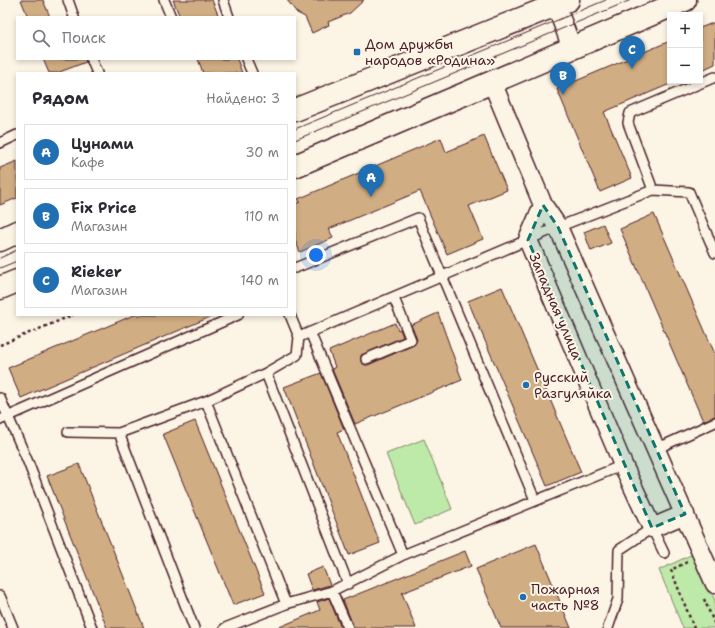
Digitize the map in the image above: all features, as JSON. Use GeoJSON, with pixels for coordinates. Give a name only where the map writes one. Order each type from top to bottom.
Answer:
{"type":"FeatureCollection","features":[{"type":"Feature","properties":{"kind":"highway"},"geometry":{"type":"LineString","coordinates":[[296,166],[685,0]]}},
{"type":"Feature","properties":{"kind":"highway"},"geometry":{"type":"LineString","coordinates":[[296,110],[559,1]]}},
{"type":"Feature","properties":{"kind":"highway"},"geometry":{"type":"LineString","coordinates":[[0,240],[16,232]]}},
{"type":"Feature","properties":{"kind":"highway"},"geometry":{"type":"LineString","coordinates":[[0,288],[16,281]]}},
{"type":"Feature","properties":{"kind":"street"},"geometry":{"type":"LineString","coordinates":[[559,1],[572,48]]}},
{"type":"Feature","properties":{"kind":"street"},"geometry":{"type":"LineString","coordinates":[[492,82],[543,205],[558,227],[685,514],[709,590]]}},
{"type":"Feature","properties":{"kind":"street","name":"Западная улица"},"geometry":{"type":"LineString","coordinates":[[543,205],[528,240],[623,465],[652,528]]}},
{"type":"Feature","properties":{"kind":"street"},"geometry":{"type":"LineString","coordinates":[[652,528],[685,514]]}},
{"type":"Feature","properties":{"kind":"lane"},"geometry":{"type":"LineString","coordinates":[[68,0],[74,16]]}},
{"type":"Feature","properties":{"kind":"lane"},"geometry":{"type":"LineString","coordinates":[[164,0],[171,16]]}},
{"type":"Feature","properties":{"kind":"lane"},"geometry":{"type":"LineString","coordinates":[[223,0],[229,16]]}},
{"type":"Feature","properties":{"kind":"lane"},"geometry":{"type":"LineString","coordinates":[[92,60],[97,72]]}},
{"type":"Feature","properties":{"kind":"lane"},"geometry":{"type":"LineString","coordinates":[[246,60],[252,72]]}},
{"type":"Feature","properties":{"kind":"lane"},"geometry":{"type":"LineString","coordinates":[[653,190],[628,123],[630,113],[715,77]]}},
{"type":"Feature","properties":{"kind":"lane"},"geometry":{"type":"LineString","coordinates":[[0,142],[16,135]]}},
{"type":"Feature","properties":{"kind":"lane"},"geometry":{"type":"LineString","coordinates":[[299,337],[394,298],[558,227],[653,190],[689,192],[715,253]]}},
{"type":"Feature","properties":{"kind":"lane"},"geometry":{"type":"LineString","coordinates":[[296,268],[418,218],[535,500]]}},
{"type":"Feature","properties":{"kind":"lane"},"geometry":{"type":"LineString","coordinates":[[366,359],[411,340],[394,298]]}},
{"type":"Feature","properties":{"kind":"lane"},"geometry":{"type":"LineString","coordinates":[[4,418],[236,316]]}},
{"type":"Feature","properties":{"kind":"lane"},"geometry":{"type":"LineString","coordinates":[[68,432],[119,433],[206,400],[266,373],[297,355],[299,337],[290,316]]}},
{"type":"Feature","properties":{"kind":"lane"},"geometry":{"type":"LineString","coordinates":[[310,332],[403,555]]}},
{"type":"Feature","properties":{"kind":"lane"},"geometry":{"type":"LineString","coordinates":[[266,373],[348,584]]}},
{"type":"Feature","properties":{"kind":"lane"},"geometry":{"type":"LineString","coordinates":[[0,398],[4,418],[28,462],[92,628]]}},
{"type":"Feature","properties":{"kind":"lane"},"geometry":{"type":"LineString","coordinates":[[206,400],[286,604]]}},
{"type":"Feature","properties":{"kind":"lane"},"geometry":{"type":"LineString","coordinates":[[656,449],[715,422]]}},
{"type":"Feature","properties":{"kind":"lane"},"geometry":{"type":"LineString","coordinates":[[119,433],[194,628]]}},
{"type":"Feature","properties":{"kind":"lane"},"geometry":{"type":"LineString","coordinates":[[225,628],[286,604],[332,591],[403,555],[623,465]]}},
{"type":"Feature","properties":{"kind":"lane"},"geometry":{"type":"LineString","coordinates":[[608,628],[618,600],[619,550],[652,528],[664,553]]}},
{"type":"Feature","properties":{"kind":"lane"},"geometry":{"type":"LineString","coordinates":[[332,591],[348,628]]}},
{"type":"Feature","properties":{"kind":"lane"},"geometry":{"type":"LineString","coordinates":[[0,596],[13,628]]}},
{"type":"Feature","properties":{"kind":"path"},"geometry":{"type":"LineString","coordinates":[[0,345],[71,316]]}},
{"type":"Feature","properties":{"kind":"path"},"geometry":{"type":"LineString","coordinates":[[689,561],[671,570],[694,628]]}},
{"type":"Feature","properties":{"kind":"path"},"geometry":{"type":"LineString","coordinates":[[709,590],[715,625]]}},
{"type":"Feature","properties":{"kind":"highlighted area"},"geometry":{"type":"Polygon","coordinates":[[[543,205],[558,227],[685,514],[652,528],[528,240],[543,205]]]}},
{"type":"Feature","properties":{"kind":"green space"},"geometry":{"type":"Polygon","coordinates":[[[424,439],[452,509],[415,525],[386,454],[424,439]]]}},
{"type":"Feature","properties":{"kind":"green space"},"geometry":{"type":"Polygon","coordinates":[[[695,553],[715,601],[715,628],[683,628],[659,570],[695,553]]]}},
{"type":"Feature","properties":{"kind":"building"},"geometry":{"type":"Polygon","coordinates":[[[21,0],[43,0],[50,16],[28,16],[21,0]]]}},
{"type":"Feature","properties":{"kind":"building"},"geometry":{"type":"Polygon","coordinates":[[[173,0],[212,0],[219,16],[180,16],[173,0]]]}},
{"type":"Feature","properties":{"kind":"building"},"geometry":{"type":"Polygon","coordinates":[[[287,0],[364,0],[350,13],[328,22],[329,25],[312,33],[305,17],[297,13],[287,0]]]}},
{"type":"Feature","properties":{"kind":"building"},"geometry":{"type":"Polygon","coordinates":[[[715,22],[715,64],[703,70],[703,48],[703,27],[715,22]]]}},
{"type":"Feature","properties":{"kind":"building"},"geometry":{"type":"Polygon","coordinates":[[[667,42],[667,84],[670,84],[604,112],[632,178],[600,192],[557,89],[667,42]]]}},
{"type":"Feature","properties":{"kind":"building"},"geometry":{"type":"Polygon","coordinates":[[[43,60],[85,60],[86,62],[60,72],[49,72],[43,60]]]}},
{"type":"Feature","properties":{"kind":"building"},"geometry":{"type":"Polygon","coordinates":[[[198,60],[237,60],[242,72],[203,72],[198,60]]]}},
{"type":"Feature","properties":{"kind":"building"},"geometry":{"type":"Polygon","coordinates":[[[484,136],[507,190],[469,206],[483,239],[447,254],[420,191],[329,229],[333,238],[300,252],[296,242],[296,204],[300,202],[298,199],[441,138],[446,152],[484,136]]]}},
{"type":"Feature","properties":{"kind":"building"},"geometry":{"type":"Polygon","coordinates":[[[16,161],[16,198],[0,205],[0,168],[16,161]]]}},
{"type":"Feature","properties":{"kind":"building"},"geometry":{"type":"Polygon","coordinates":[[[654,214],[715,354],[715,416],[703,421],[620,229],[654,214]]]}},
{"type":"Feature","properties":{"kind":"building"},"geometry":{"type":"Polygon","coordinates":[[[603,224],[611,243],[591,251],[584,232],[603,224]]]}},
{"type":"Feature","properties":{"kind":"building"},"geometry":{"type":"Polygon","coordinates":[[[502,287],[581,472],[547,486],[468,301],[502,287]]]}},
{"type":"Feature","properties":{"kind":"building"},"geometry":{"type":"Polygon","coordinates":[[[438,313],[462,380],[355,424],[332,369],[335,367],[329,351],[395,323],[398,330],[400,329],[403,337],[361,355],[361,362],[368,365],[414,345],[417,340],[411,325],[438,313]]]}},
{"type":"Feature","properties":{"kind":"building"},"geometry":{"type":"Polygon","coordinates":[[[132,316],[213,316],[21,398],[8,368],[132,316]]]}},
{"type":"Feature","properties":{"kind":"building"},"geometry":{"type":"Polygon","coordinates":[[[321,373],[344,429],[337,432],[380,543],[349,555],[284,387],[321,373]]]}},
{"type":"Feature","properties":{"kind":"building"},"geometry":{"type":"Polygon","coordinates":[[[195,421],[265,593],[233,605],[163,434],[195,421]]]}},
{"type":"Feature","properties":{"kind":"building"},"geometry":{"type":"Polygon","coordinates":[[[79,464],[144,628],[107,628],[47,476],[79,464]]]}},
{"type":"Feature","properties":{"kind":"building","name":"Пожарная часть №8"},"geometry":{"type":"Polygon","coordinates":[[[536,544],[571,628],[501,628],[476,569],[536,544]]]}},
{"type":"Feature","properties":{"kind":"building"},"geometry":{"type":"Polygon","coordinates":[[[465,551],[471,566],[402,593],[416,628],[354,628],[343,600],[465,551]]]}},
{"type":"Feature","properties":{"kind":"building"},"geometry":{"type":"Polygon","coordinates":[[[323,567],[330,585],[312,590],[306,574],[323,567]]]}},
{"type":"Feature","properties":{"kind":"building"},"geometry":{"type":"Polygon","coordinates":[[[329,598],[341,628],[277,628],[320,610],[317,602],[329,598]]]}},
{"type":"Feature","properties":{"kind":"tram line"},"geometry":{"type":"LineString","coordinates":[[296,129],[606,0]]}},
{"type":"Feature","properties":{"kind":"tram line"},"geometry":{"type":"LineString","coordinates":[[296,140],[631,0]]}},
{"type":"Feature","properties":{"kind":"tram line"},"geometry":{"type":"LineString","coordinates":[[0,258],[16,250]]}},
{"type":"Feature","properties":{"kind":"tram line"},"geometry":{"type":"LineString","coordinates":[[0,268],[16,261]]}},
{"type":"Feature","properties":{"kind":"place","name":"Дом дружбы народов «Родина»"},"geometry":{"type":"Point","coordinates":[357,52]}},
{"type":"Feature","properties":{"kind":"place","name":"Rieker"},"geometry":{"type":"Point","coordinates":[632,69]}},
{"type":"Feature","properties":{"kind":"place","name":"Fix Price"},"geometry":{"type":"Point","coordinates":[563,95]}},
{"type":"Feature","properties":{"kind":"place","name":"Цунами"},"geometry":{"type":"Point","coordinates":[371,197]}},
{"type":"Feature","properties":{"kind":"place","name":"Русский Разгуляйка"},"geometry":{"type":"Point","coordinates":[526,385]}},
{"type":"Feature","properties":{"kind":"place","name":"Пожарная часть №8"},"geometry":{"type":"Point","coordinates":[523,597]}}]}
